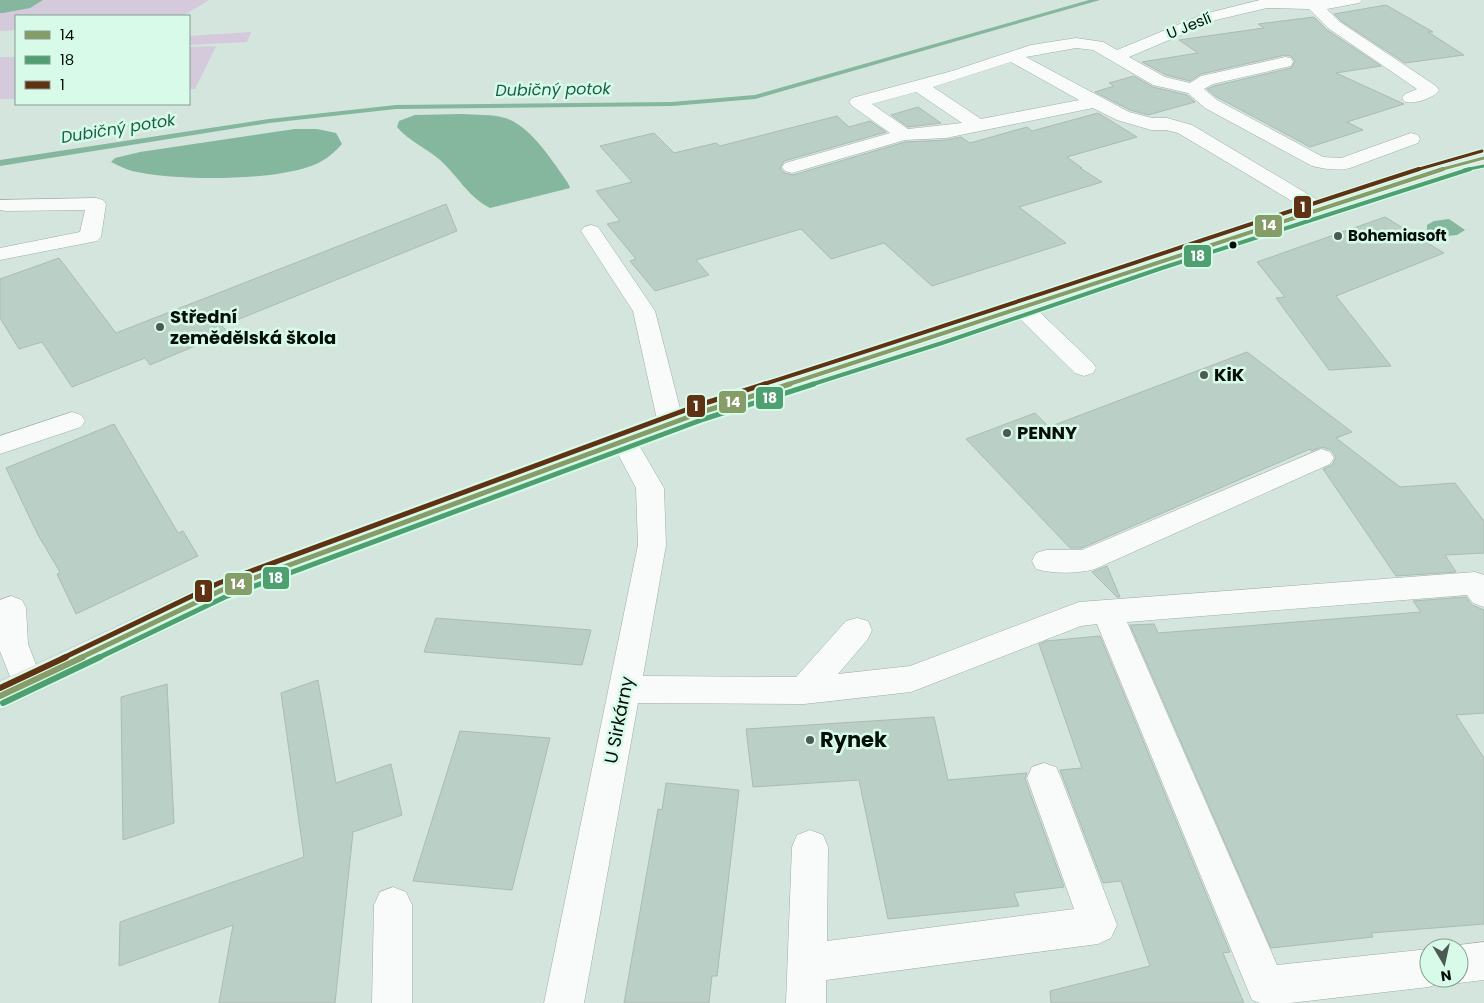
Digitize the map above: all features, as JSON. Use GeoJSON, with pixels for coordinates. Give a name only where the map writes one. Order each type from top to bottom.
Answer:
{"type":"FeatureCollection","features":[{"type":"Feature","properties":{"kind":"main road"},"geometry":{"type":"LineString","coordinates":[[13,690],[222,590],[671,424],[1458,164],[1484,158]]}},
{"type":"Feature","properties":{"kind":"street","name":"U Jeslí"},"geometry":{"type":"LineString","coordinates":[[1116,56],[1210,17],[1267,3],[1314,5],[1335,4],[1354,0]]}},
{"type":"Feature","properties":{"kind":"street"},"geometry":{"type":"LineString","coordinates":[[1314,5],[1334,25],[1430,90],[1411,98]]}},
{"type":"Feature","properties":{"kind":"street"},"geometry":{"type":"LineString","coordinates":[[904,135],[858,102],[919,86],[1031,50],[1076,43],[1097,46],[1159,81],[1193,89],[1211,104],[1319,162],[1344,164],[1410,139]]}},
{"type":"Feature","properties":{"kind":"street"},"geometry":{"type":"LineString","coordinates":[[1012,56],[1095,102],[1132,118],[1151,124],[1168,124],[1185,128],[1319,210]]}},
{"type":"Feature","properties":{"kind":"street"},"geometry":{"type":"LineString","coordinates":[[1193,89],[1207,80],[1284,62]]}},
{"type":"Feature","properties":{"kind":"street"},"geometry":{"type":"LineString","coordinates":[[919,86],[979,126]]}},
{"type":"Feature","properties":{"kind":"street"},"geometry":{"type":"LineString","coordinates":[[792,167],[904,135],[946,132],[1095,102]]}},
{"type":"Feature","properties":{"kind":"street"},"geometry":{"type":"LineString","coordinates":[[0,254],[90,237],[96,204],[6,205]]}},
{"type":"Feature","properties":{"kind":"street"},"geometry":{"type":"LineString","coordinates":[[591,232],[644,311],[671,424]]}},
{"type":"Feature","properties":{"kind":"street"},"geometry":{"type":"LineString","coordinates":[[1022,308],[1084,368]]}},
{"type":"Feature","properties":{"kind":"street"},"geometry":{"type":"LineString","coordinates":[[0,445],[72,421]]}},
{"type":"Feature","properties":{"kind":"street","name":"U Sirkárny"},"geometry":{"type":"LineString","coordinates":[[564,1003],[652,545],[650,488],[624,441]]}},
{"type":"Feature","properties":{"kind":"street"},"geometry":{"type":"LineString","coordinates":[[1046,561],[1085,561],[1321,458]]}},
{"type":"Feature","properties":{"kind":"street"},"geometry":{"type":"LineString","coordinates":[[625,689],[804,691],[910,679],[1079,614],[1475,583],[1484,595]]}},
{"type":"Feature","properties":{"kind":"street"},"geometry":{"type":"LineString","coordinates":[[0,612],[11,608],[13,690]]}},
{"type":"Feature","properties":{"kind":"street"},"geometry":{"type":"LineString","coordinates":[[1107,611],[1266,986],[1419,969]]}},
{"type":"Feature","properties":{"kind":"street"},"geometry":{"type":"LineString","coordinates":[[804,691],[857,630]]}},
{"type":"Feature","properties":{"kind":"street"},"geometry":{"type":"LineString","coordinates":[[807,963],[1098,925],[1044,778]]}},
{"type":"Feature","properties":{"kind":"street"},"geometry":{"type":"LineString","coordinates":[[806,1003],[810,847]]}},
{"type":"Feature","properties":{"kind":"street"},"geometry":{"type":"LineString","coordinates":[[392,1003],[393,905]]}},
{"type":"Feature","properties":{"kind":"street"},"geometry":{"type":"LineString","coordinates":[[1469,963],[1484,961]]}},
{"type":"Feature","properties":{"kind":"shaded area"},"geometry":{"type":"Polygon","coordinates":[[[0,0],[209,0],[185,15],[15,15],[15,30],[0,31],[0,0]]]}},
{"type":"Feature","properties":{"kind":"shaded area"},"geometry":{"type":"Polygon","coordinates":[[[0,0],[43,0],[30,8],[0,13],[0,0]]]}},
{"type":"Feature","properties":{"kind":"shaded area"},"geometry":{"type":"Polygon","coordinates":[[[251,32],[247,42],[190,45],[190,36],[251,32]]]}},
{"type":"Feature","properties":{"kind":"shaded area"},"geometry":{"type":"Polygon","coordinates":[[[216,46],[195,89],[190,89],[190,47],[216,46]]]}},
{"type":"Feature","properties":{"kind":"shaded area"},"geometry":{"type":"Polygon","coordinates":[[[0,57],[15,57],[15,99],[0,99],[0,57]]]}},
{"type":"Feature","properties":{"kind":"shaded area"},"geometry":{"type":"Polygon","coordinates":[[[462,114],[495,116],[515,122],[541,146],[570,188],[490,208],[475,198],[440,160],[397,127],[399,121],[415,115],[462,114]]]}},
{"type":"Feature","properties":{"kind":"shaded area"},"geometry":{"type":"Polygon","coordinates":[[[295,129],[317,129],[336,133],[342,144],[327,158],[313,165],[290,172],[245,177],[171,177],[132,171],[111,162],[115,158],[140,152],[295,129]]]}},
{"type":"Feature","properties":{"kind":"shaded area"},"geometry":{"type":"Polygon","coordinates":[[[1449,219],[1465,230],[1457,235],[1436,237],[1427,230],[1427,225],[1434,221],[1449,219]]]}},
{"type":"Feature","properties":{"kind":"building"},"geometry":{"type":"Polygon","coordinates":[[[1386,5],[1433,32],[1428,32],[1464,55],[1405,63],[1341,21],[1334,14],[1386,5]]]}},
{"type":"Feature","properties":{"kind":"building"},"geometry":{"type":"Polygon","coordinates":[[[1314,17],[1327,30],[1381,66],[1336,73],[1404,104],[1347,122],[1363,130],[1310,147],[1215,96],[1207,89],[1291,68],[1295,61],[1291,56],[1285,55],[1201,74],[1190,81],[1166,75],[1142,62],[1198,53],[1179,40],[1264,28],[1258,24],[1314,17]]]}},
{"type":"Feature","properties":{"kind":"building"},"geometry":{"type":"Polygon","coordinates":[[[1134,76],[1153,87],[1187,95],[1195,102],[1148,115],[1130,110],[1095,92],[1114,86],[1109,83],[1134,76]]]}},
{"type":"Feature","properties":{"kind":"building"},"geometry":{"type":"Polygon","coordinates":[[[918,107],[941,123],[908,127],[891,115],[918,107]]]}},
{"type":"Feature","properties":{"kind":"building"},"geometry":{"type":"Polygon","coordinates":[[[1098,113],[1137,137],[1067,157],[1102,182],[1019,207],[1066,243],[932,286],[884,243],[831,259],[801,229],[696,260],[709,275],[655,291],[630,261],[636,259],[607,224],[620,221],[596,191],[632,182],[600,146],[654,133],[674,153],[716,143],[720,146],[837,116],[849,127],[870,121],[886,132],[784,161],[780,168],[784,173],[793,175],[905,142],[946,140],[961,137],[970,143],[1027,127],[1032,131],[1098,113]]]}},
{"type":"Feature","properties":{"kind":"building"},"geometry":{"type":"Polygon","coordinates":[[[446,204],[457,231],[222,326],[228,332],[150,365],[145,358],[72,387],[42,342],[19,349],[0,318],[0,279],[59,258],[116,333],[446,204]]]}},
{"type":"Feature","properties":{"kind":"building"},"geometry":{"type":"Polygon","coordinates":[[[1385,217],[1444,253],[1336,296],[1391,366],[1329,370],[1276,298],[1285,297],[1257,262],[1385,217]]]}},
{"type":"Feature","properties":{"kind":"building"},"geometry":{"type":"Polygon","coordinates":[[[1247,352],[1352,432],[1336,438],[1400,487],[1455,483],[1484,521],[1484,553],[1445,555],[1456,572],[1396,576],[1323,469],[1332,465],[1336,457],[1331,450],[1322,447],[1311,451],[1310,449],[1082,548],[1070,548],[966,439],[1035,413],[1049,427],[1247,352]]]}},
{"type":"Feature","properties":{"kind":"building"},"geometry":{"type":"Polygon","coordinates":[[[114,424],[178,533],[183,531],[198,556],[76,614],[57,574],[60,572],[38,535],[6,468],[114,424]]]}},
{"type":"Feature","properties":{"kind":"building"},"geometry":{"type":"Polygon","coordinates":[[[1107,566],[1120,597],[1117,597],[1092,572],[1107,566]]]}},
{"type":"Feature","properties":{"kind":"building"},"geometry":{"type":"Polygon","coordinates":[[[1466,597],[1472,605],[1484,610],[1484,713],[1456,715],[1484,758],[1484,924],[1371,933],[1373,937],[1271,948],[1130,625],[1154,624],[1158,633],[1421,612],[1413,601],[1466,597]]]}},
{"type":"Feature","properties":{"kind":"building"},"geometry":{"type":"Polygon","coordinates":[[[436,618],[591,630],[582,665],[424,652],[436,618]]]}},
{"type":"Feature","properties":{"kind":"building"},"geometry":{"type":"Polygon","coordinates":[[[1100,636],[1230,952],[1223,953],[1244,1003],[1051,1003],[1050,991],[1150,966],[1121,881],[1103,883],[1060,770],[1082,768],[1039,644],[1046,641],[1100,636]]]}},
{"type":"Feature","properties":{"kind":"building"},"geometry":{"type":"Polygon","coordinates":[[[318,680],[336,783],[391,764],[402,815],[353,832],[335,1003],[219,1003],[233,925],[119,966],[120,922],[304,857],[281,693],[318,680]]]}},
{"type":"Feature","properties":{"kind":"building"},"geometry":{"type":"Polygon","coordinates":[[[167,684],[174,823],[123,840],[121,697],[167,684]]]}},
{"type":"Feature","properties":{"kind":"building"},"geometry":{"type":"Polygon","coordinates":[[[934,717],[948,780],[1027,773],[1025,779],[1064,887],[1014,893],[1019,906],[888,919],[859,780],[753,787],[746,729],[934,717]]]}},
{"type":"Feature","properties":{"kind":"building"},"geometry":{"type":"Polygon","coordinates":[[[460,731],[550,738],[512,890],[413,881],[460,731]]]}},
{"type":"Feature","properties":{"kind":"building"},"geometry":{"type":"Polygon","coordinates":[[[666,783],[739,790],[717,976],[712,976],[709,1003],[624,1003],[658,809],[662,810],[666,783]]]}},
{"type":"Feature","properties":{"kind":"waterway","name":"Dubičný potok"},"geometry":{"type":"LineString","coordinates":[[0,163],[269,121],[396,107],[672,104],[755,97],[1097,0]]}},
{"type":"Feature","properties":{"kind":"transit line","name":"1"},"geometry":{"type":"LineString","coordinates":[[0,688],[219,583],[699,405],[938,329],[1158,254],[1456,157],[1482,151]]}},
{"type":"Feature","properties":{"kind":"transit line","name":"14"},"geometry":{"type":"LineString","coordinates":[[0,696],[222,590],[702,412],[940,336],[1160,261],[1458,164],[1484,158]]}},
{"type":"Feature","properties":{"kind":"transit line","name":"18"},"geometry":{"type":"LineString","coordinates":[[3,703],[225,597],[704,419],[942,343],[1162,268],[1460,171],[1484,166]]}},
{"type":"Feature","properties":{"kind":"place","name":"Bohemiasoft"},"geometry":{"type":"Point","coordinates":[1338,236]}},
{"type":"Feature","properties":{"kind":"place","name":"Střední zemědělská škola"},"geometry":{"type":"Point","coordinates":[160,327]}},
{"type":"Feature","properties":{"kind":"place","name":"KiK"},"geometry":{"type":"Point","coordinates":[1204,375]}},
{"type":"Feature","properties":{"kind":"place","name":"PENNY"},"geometry":{"type":"Point","coordinates":[1007,433]}},
{"type":"Feature","properties":{"kind":"place","name":"Rynek"},"geometry":{"type":"Point","coordinates":[810,740]}}]}
